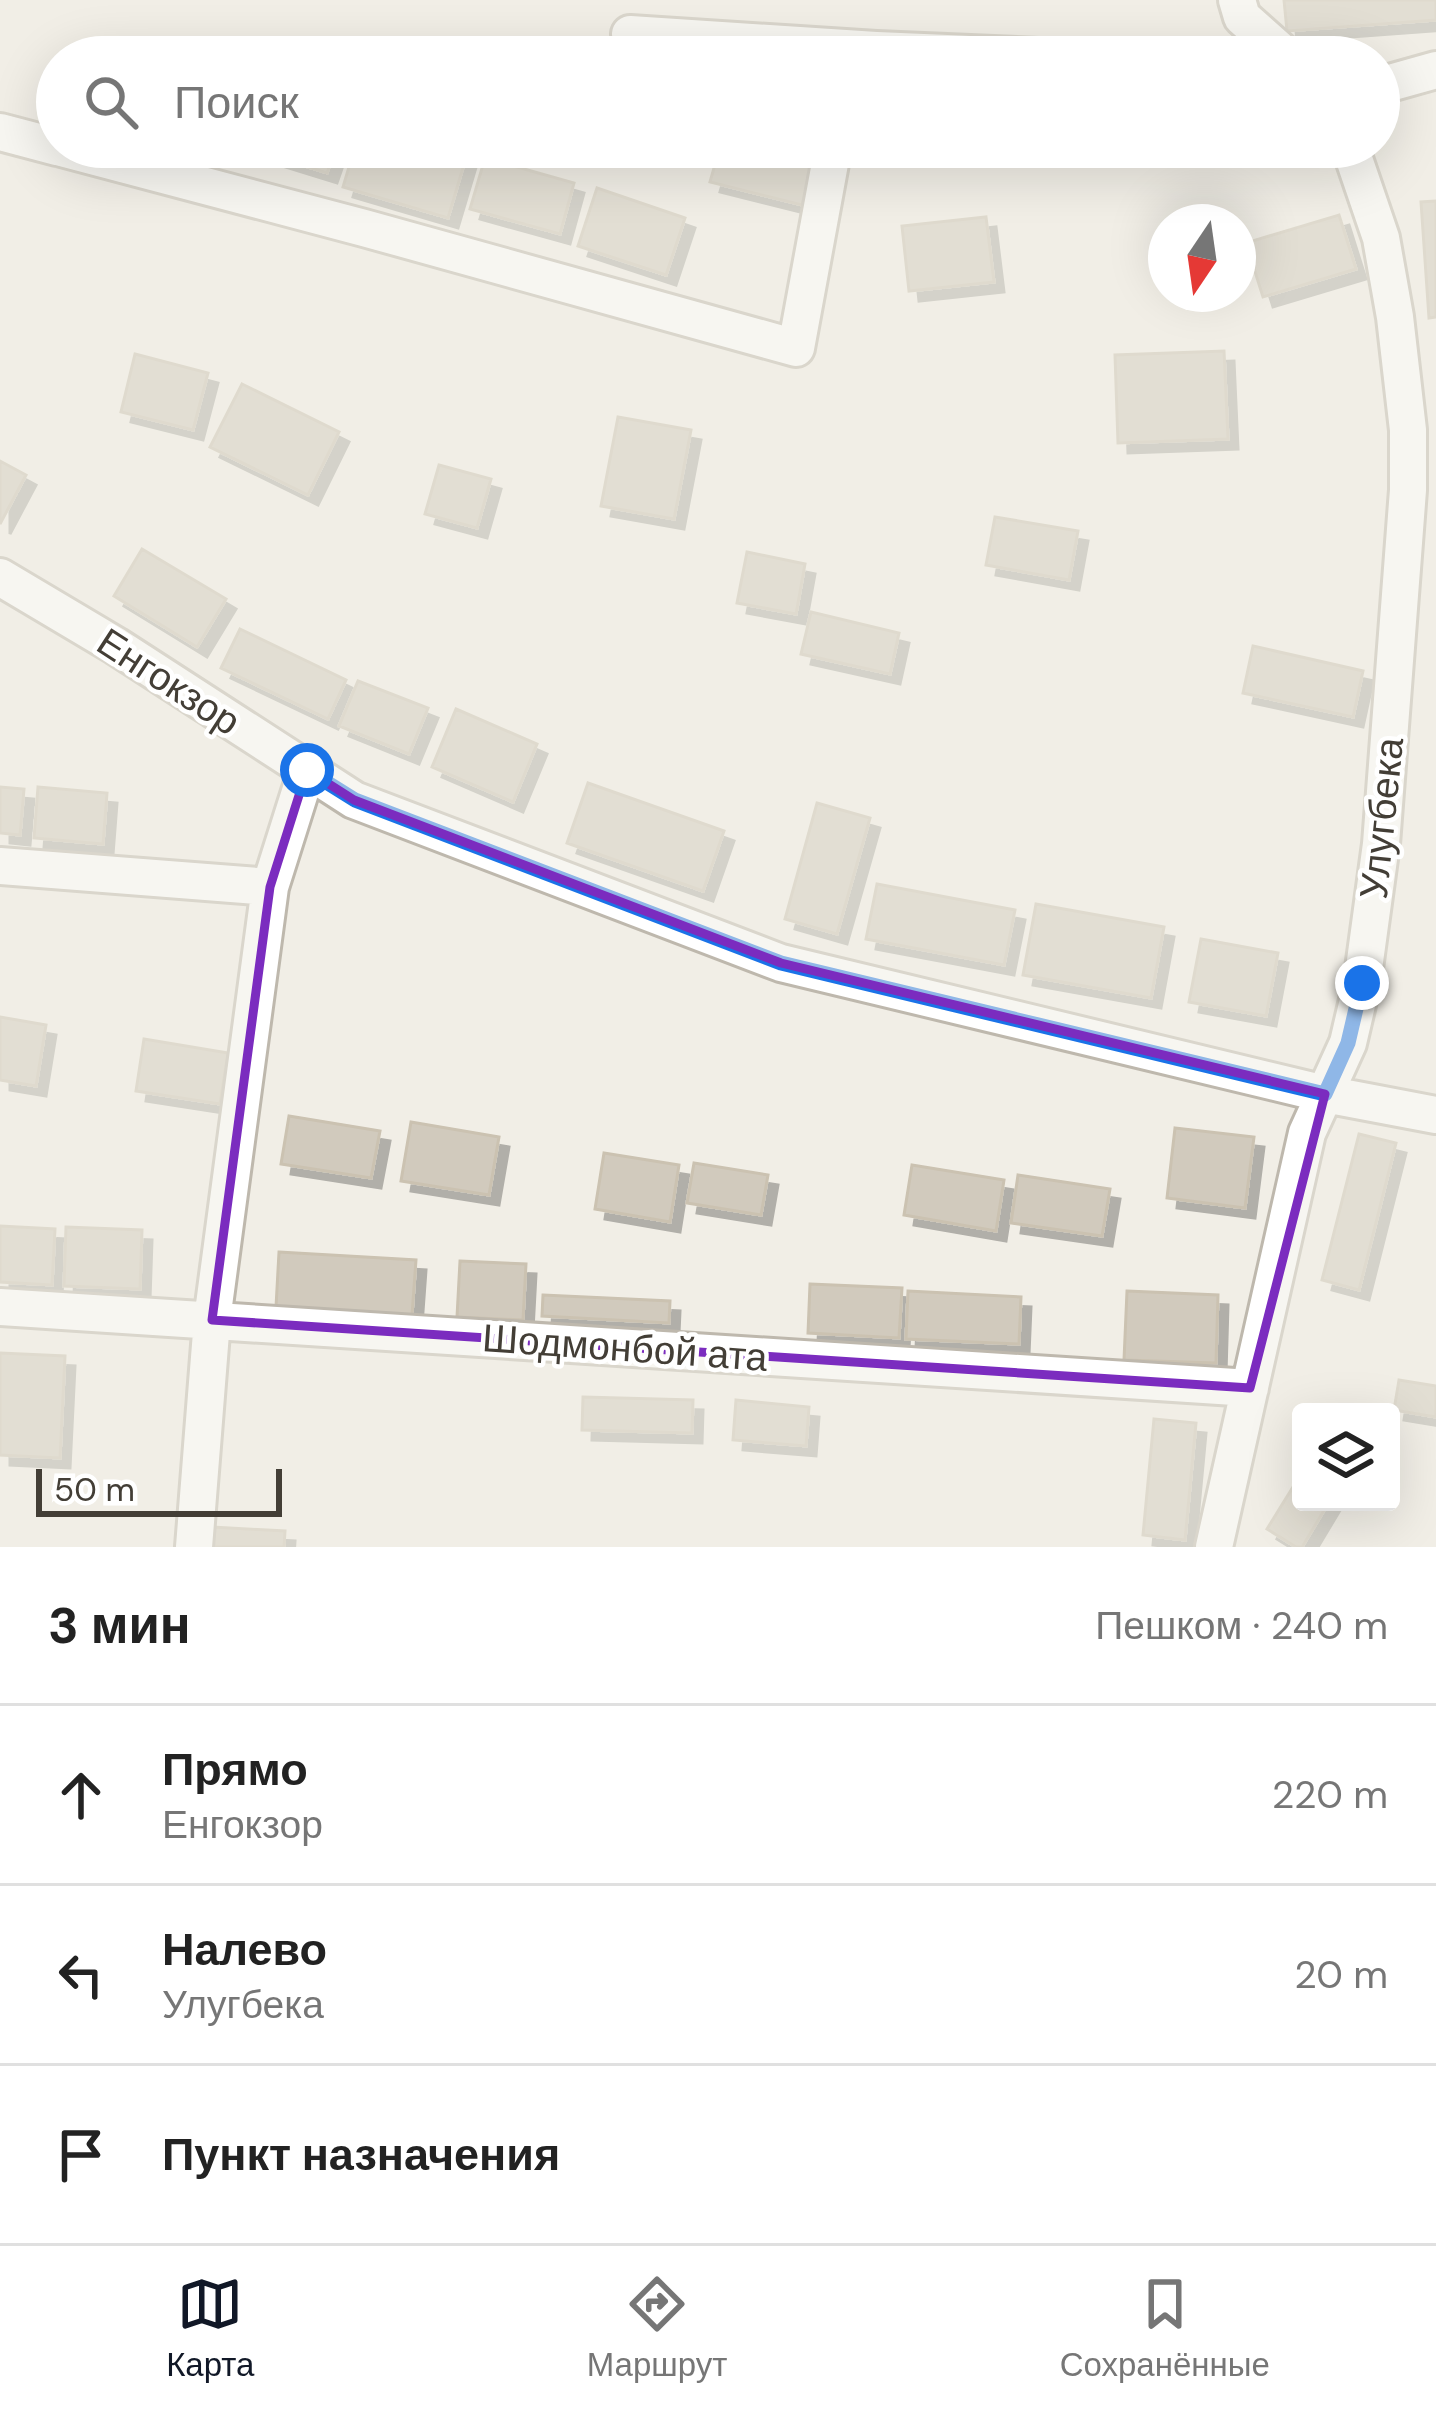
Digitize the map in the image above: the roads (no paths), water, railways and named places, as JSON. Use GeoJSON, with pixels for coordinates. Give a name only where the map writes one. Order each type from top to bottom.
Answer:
{"type":"FeatureCollection","features":[{"type":"Feature","properties":{"kind":"street"},"geometry":{"type":"LineString","coordinates":[[1237,0],[1242,17],[1263,36]]}},
{"type":"Feature","properties":{"kind":"street"},"geometry":{"type":"LineString","coordinates":[[630,34],[653,36]]}},
{"type":"Feature","properties":{"kind":"street"},"geometry":{"type":"LineString","coordinates":[[1400,80],[1436,70]]}},
{"type":"Feature","properties":{"kind":"street"},"geometry":{"type":"LineString","coordinates":[[0,132],[36,141]]}},
{"type":"Feature","properties":{"kind":"street"},"geometry":{"type":"LineString","coordinates":[[137,168],[796,348],[829,168]]}},
{"type":"Feature","properties":{"kind":"street","name":"Улугбека"},"geometry":{"type":"LineString","coordinates":[[1214,1547],[1307,1133],[1348,1043],[1362,983],[1381,844],[1408,490],[1408,430],[1381,238],[1357,168]]}},
{"type":"Feature","properties":{"kind":"street","name":"Енгокзор"},"geometry":{"type":"LineString","coordinates":[[0,578],[116,646],[355,800],[781,963],[1325,1094],[1436,1115]]}},
{"type":"Feature","properties":{"kind":"street"},"geometry":{"type":"LineString","coordinates":[[194,1547],[212,1321],[270,887],[307,770]]}},
{"type":"Feature","properties":{"kind":"street"},"geometry":{"type":"LineString","coordinates":[[0,866],[270,887]]}},
{"type":"Feature","properties":{"kind":"street","name":"Шодмонбой ата"},"geometry":{"type":"LineString","coordinates":[[0,1307],[1250,1388]]}}]}
